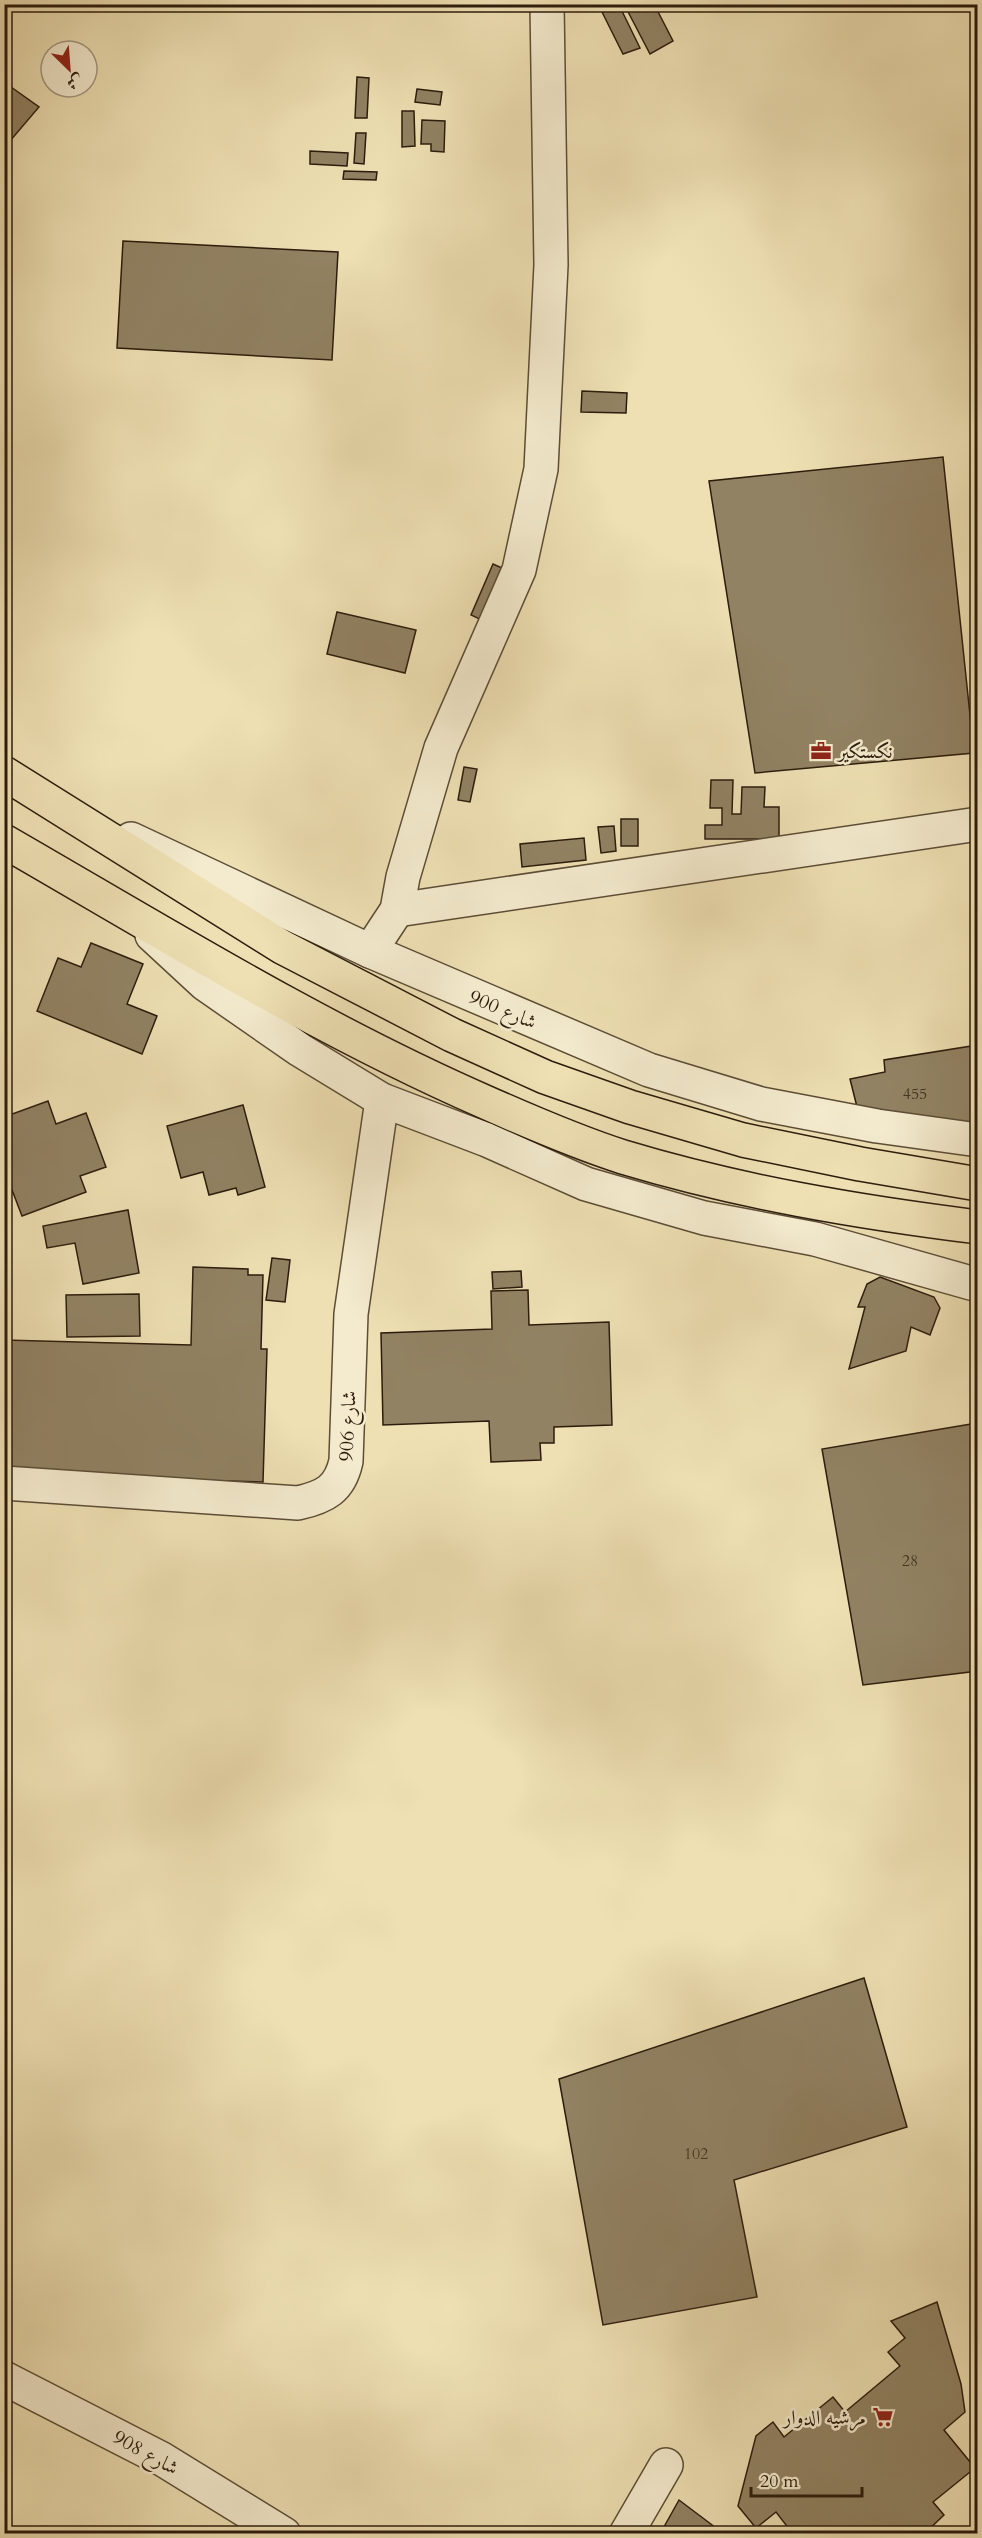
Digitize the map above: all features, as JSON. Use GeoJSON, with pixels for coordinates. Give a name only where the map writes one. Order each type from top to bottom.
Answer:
{"type":"FeatureCollection","features":[{"type":"Feature","properties":{"kind":"main road"},"geometry":{"type":"LineString","coordinates":[[4,773],[282,947],[452,1035],[545,1077],[630,1107],[744,1140],[860,1164],[978,1184]]}},
{"type":"Feature","properties":{"kind":"main road"},"geometry":{"type":"LineString","coordinates":[[4,840],[314,1019],[429,1077],[533,1123],[623,1156],[746,1189],[864,1213],[978,1227]]}},
{"type":"Feature","properties":{"kind":"street"},"geometry":{"type":"LineString","coordinates":[[370,951],[397,910],[403,877],[441,748],[519,570],[541,469],[551,265],[547,4]]}},
{"type":"Feature","properties":{"kind":"street","name":"شارع 900"},"geometry":{"type":"LineString","coordinates":[[52,803],[370,951],[649,1070],[761,1104],[877,1126],[978,1140]]}},
{"type":"Feature","properties":{"kind":"street"},"geometry":{"type":"LineString","coordinates":[[397,910],[978,824]]}},
{"type":"Feature","properties":{"kind":"street"},"geometry":{"type":"LineString","coordinates":[[127,911],[206,984],[300,1050],[382,1100],[487,1140],[586,1184],[704,1218],[816,1239],[978,1285]]}},
{"type":"Feature","properties":{"kind":"street","name":"شارع 906"},"geometry":{"type":"LineString","coordinates":[[4,1483],[298,1503],[322,1495],[342,1478],[346,1461],[351,1314],[382,1100]]}},
{"type":"Feature","properties":{"kind":"street","name":"شارع 908"},"geometry":{"type":"LineString","coordinates":[[4,2378],[162,2459],[284,2534]]}},
{"type":"Feature","properties":{"kind":"street"},"geometry":{"type":"LineString","coordinates":[[626,2534],[666,2465]]}},
{"type":"Feature","properties":{"kind":"building"},"geometry":{"type":"Polygon","coordinates":[[[624,4],[654,4],[673,41],[650,54],[624,4]]]}},
{"type":"Feature","properties":{"kind":"building"},"geometry":{"type":"Polygon","coordinates":[[[619,5],[640,48],[623,54],[602,12],[619,5]]]}},
{"type":"Feature","properties":{"kind":"building"},"geometry":{"type":"Polygon","coordinates":[[[357,77],[369,78],[367,118],[355,118],[357,77]]]}},
{"type":"Feature","properties":{"kind":"building"},"geometry":{"type":"Polygon","coordinates":[[[4,82],[39,107],[4,148],[4,82]]]}},
{"type":"Feature","properties":{"kind":"building"},"geometry":{"type":"Polygon","coordinates":[[[417,89],[442,92],[440,105],[415,102],[417,89]]]}},
{"type":"Feature","properties":{"kind":"building"},"geometry":{"type":"Polygon","coordinates":[[[402,111],[414,111],[415,146],[402,147],[402,111]]]}},
{"type":"Feature","properties":{"kind":"building"},"geometry":{"type":"Polygon","coordinates":[[[422,120],[445,121],[444,152],[431,151],[431,144],[421,144],[422,120]]]}},
{"type":"Feature","properties":{"kind":"building"},"geometry":{"type":"Polygon","coordinates":[[[356,133],[366,133],[364,164],[354,163],[356,133]]]}},
{"type":"Feature","properties":{"kind":"building"},"geometry":{"type":"Polygon","coordinates":[[[310,151],[348,153],[347,166],[310,164],[310,151]]]}},
{"type":"Feature","properties":{"kind":"building"},"geometry":{"type":"Polygon","coordinates":[[[344,171],[377,172],[376,180],[343,179],[344,171]]]}},
{"type":"Feature","properties":{"kind":"building"},"geometry":{"type":"Polygon","coordinates":[[[123,241],[338,252],[332,360],[117,348],[123,241]]]}},
{"type":"Feature","properties":{"kind":"building"},"geometry":{"type":"Polygon","coordinates":[[[582,391],[627,393],[626,413],[581,412],[582,391]]]}},
{"type":"Feature","properties":{"kind":"building"},"geometry":{"type":"Polygon","coordinates":[[[943,457],[974,753],[755,773],[709,481],[943,457]]]}},
{"type":"Feature","properties":{"kind":"building"},"geometry":{"type":"Polygon","coordinates":[[[493,564],[511,572],[488,623],[471,615],[493,564]]]}},
{"type":"Feature","properties":{"kind":"building"},"geometry":{"type":"Polygon","coordinates":[[[337,612],[416,630],[405,673],[327,654],[337,612]]]}},
{"type":"Feature","properties":{"kind":"building"},"geometry":{"type":"Polygon","coordinates":[[[464,767],[477,769],[470,802],[458,800],[464,767]]]}},
{"type":"Feature","properties":{"kind":"building"},"geometry":{"type":"Polygon","coordinates":[[[711,780],[733,780],[732,814],[741,814],[742,787],[765,787],[764,807],[779,807],[779,839],[705,839],[705,825],[722,825],[722,808],[710,808],[711,780]]]}},
{"type":"Feature","properties":{"kind":"building"},"geometry":{"type":"Polygon","coordinates":[[[621,819],[638,819],[638,846],[621,846],[621,819]]]}},
{"type":"Feature","properties":{"kind":"building"},"geometry":{"type":"Polygon","coordinates":[[[614,826],[616,851],[601,853],[598,827],[614,826]]]}},
{"type":"Feature","properties":{"kind":"building"},"geometry":{"type":"Polygon","coordinates":[[[584,838],[586,860],[522,867],[520,844],[584,838]]]}},
{"type":"Feature","properties":{"kind":"building"},"geometry":{"type":"Polygon","coordinates":[[[91,943],[143,964],[127,1004],[157,1016],[142,1054],[37,1011],[58,958],[81,967],[91,943]]]}},
{"type":"Feature","properties":{"kind":"building"},"geometry":{"type":"Polygon","coordinates":[[[978,1045],[978,1125],[857,1107],[850,1079],[885,1072],[884,1060],[978,1045]]]}},
{"type":"Feature","properties":{"kind":"building"},"geometry":{"type":"Polygon","coordinates":[[[48,1101],[56,1124],[86,1113],[106,1167],[80,1176],[86,1192],[22,1216],[4,1169],[4,1117],[48,1101]]]}},
{"type":"Feature","properties":{"kind":"building"},"geometry":{"type":"Polygon","coordinates":[[[243,1105],[265,1187],[238,1195],[236,1188],[209,1195],[203,1172],[181,1178],[167,1126],[243,1105]]]}},
{"type":"Feature","properties":{"kind":"building"},"geometry":{"type":"Polygon","coordinates":[[[128,1210],[139,1273],[83,1284],[75,1243],[47,1248],[43,1226],[128,1210]]]}},
{"type":"Feature","properties":{"kind":"building"},"geometry":{"type":"Polygon","coordinates":[[[272,1258],[290,1260],[285,1302],[266,1300],[272,1258]]]}},
{"type":"Feature","properties":{"kind":"building"},"geometry":{"type":"Polygon","coordinates":[[[193,1267],[248,1269],[248,1275],[263,1275],[261,1349],[267,1349],[263,1482],[4,1475],[4,1340],[191,1345],[193,1267]]]}},
{"type":"Feature","properties":{"kind":"building"},"geometry":{"type":"Polygon","coordinates":[[[521,1271],[522,1287],[493,1289],[492,1272],[521,1271]]]}},
{"type":"Feature","properties":{"kind":"building"},"geometry":{"type":"Polygon","coordinates":[[[880,1277],[934,1297],[940,1308],[930,1335],[911,1327],[906,1351],[849,1369],[865,1307],[858,1307],[867,1284],[880,1277]]]}},
{"type":"Feature","properties":{"kind":"building"},"geometry":{"type":"Polygon","coordinates":[[[528,1290],[529,1325],[609,1322],[612,1425],[554,1427],[554,1443],[540,1443],[541,1460],[491,1462],[489,1421],[383,1425],[381,1333],[492,1329],[491,1291],[528,1290]]]}},
{"type":"Feature","properties":{"kind":"building"},"geometry":{"type":"Polygon","coordinates":[[[139,1294],[140,1336],[67,1337],[66,1295],[139,1294]]]}},
{"type":"Feature","properties":{"kind":"building"},"geometry":{"type":"Polygon","coordinates":[[[978,1418],[978,1671],[863,1685],[822,1449],[971,1424],[978,1418]]]}},
{"type":"Feature","properties":{"kind":"building"},"geometry":{"type":"Polygon","coordinates":[[[864,1978],[907,2127],[734,2180],[757,2297],[603,2325],[559,2079],[864,1978]]]}},
{"type":"Feature","properties":{"kind":"building","name":"مرشيه الدوار"},"geometry":{"type":"Polygon","coordinates":[[[937,2302],[961,2384],[965,2412],[944,2430],[975,2468],[933,2502],[944,2515],[924,2534],[793,2534],[776,2512],[756,2528],[738,2506],[756,2436],[773,2422],[784,2437],[833,2397],[845,2412],[900,2366],[888,2352],[905,2338],[891,2321],[937,2302]]]}},
{"type":"Feature","properties":{"kind":"building"},"geometry":{"type":"Polygon","coordinates":[[[679,2500],[724,2534],[660,2534],[679,2500]]]}},
{"type":"Feature","properties":{"kind":"place","name":"نكستكير"},"geometry":{"type":"Point","coordinates":[821,751]}},
{"type":"Feature","properties":{"kind":"place","name":"مرشيه الدوار"},"geometry":{"type":"Point","coordinates":[883,2417]}}]}
